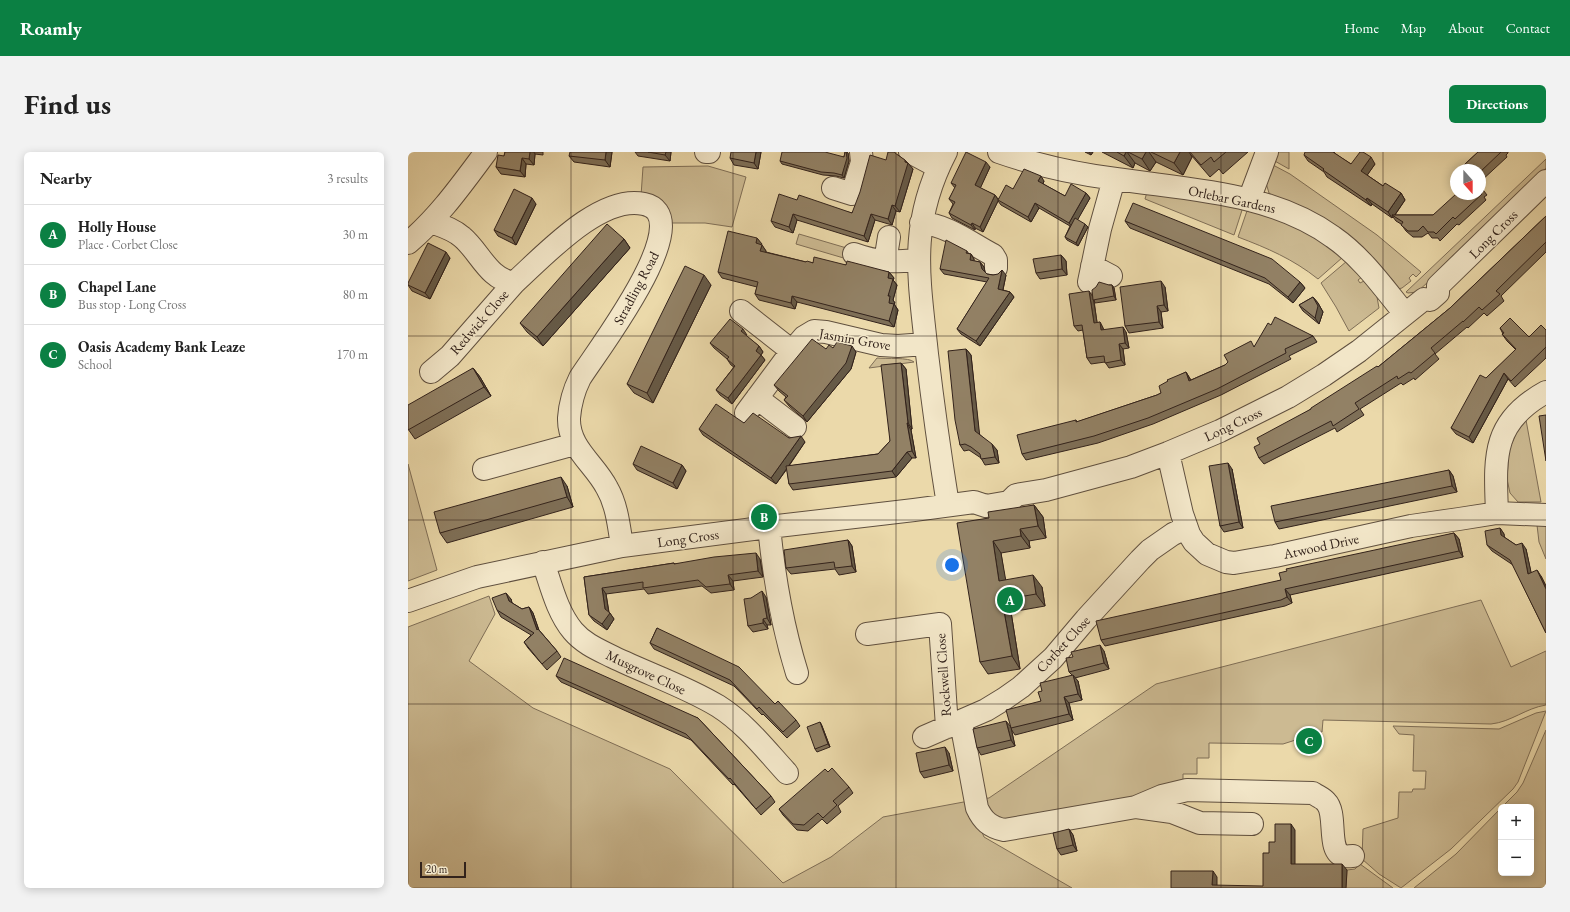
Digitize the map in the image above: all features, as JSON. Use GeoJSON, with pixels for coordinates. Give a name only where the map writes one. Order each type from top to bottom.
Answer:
{"type":"FeatureCollection","features":[{"type":"Feature","properties":{"kind":"street"},"geometry":{"type":"LineString","coordinates":[[408,243],[431,222],[461,186],[486,152]]}},
{"type":"Feature","properties":{"kind":"street"},"geometry":{"type":"LineString","coordinates":[[833,188],[852,194],[862,162],[861,152]]}},
{"type":"Feature","properties":{"kind":"street"},"geometry":{"type":"LineString","coordinates":[[910,152],[942,159],[926,203],[921,222],[918,260],[920,301],[948,505]]}},
{"type":"Feature","properties":{"kind":"street","name":"Orlebar Gardens"},"geometry":{"type":"LineString","coordinates":[[999,152],[1042,165],[1114,179],[1212,192],[1279,208],[1299,216],[1334,237],[1370,270],[1404,314]]}},
{"type":"Feature","properties":{"kind":"street"},"geometry":{"type":"LineString","coordinates":[[1248,200],[1267,152]]}},
{"type":"Feature","properties":{"kind":"street"},"geometry":{"type":"LineString","coordinates":[[1111,276],[1090,274],[1114,179]]}},
{"type":"Feature","properties":{"kind":"street","name":"Long Cross"},"geometry":{"type":"LineString","coordinates":[[408,601],[477,577],[622,546],[974,502],[984,494],[1008,490],[1016,495],[1046,490],[1131,467],[1168,453],[1256,414],[1306,387],[1358,351],[1431,292],[1546,181]]}},
{"type":"Feature","properties":{"kind":"street","name":"Stradling Road"},"geometry":{"type":"LineString","coordinates":[[514,283],[577,227],[599,213],[619,205],[637,202],[651,206],[659,215],[662,226],[659,242],[651,264],[612,332],[577,385],[570,406],[569,427],[574,444],[602,479],[611,496],[622,546]]}},
{"type":"Feature","properties":{"kind":"street"},"geometry":{"type":"LineString","coordinates":[[431,222],[454,231],[468,242],[495,275],[506,282],[514,283]]}},
{"type":"Feature","properties":{"kind":"street"},"geometry":{"type":"LineString","coordinates":[[921,222],[940,226],[993,255],[996,260],[996,268]]}},
{"type":"Feature","properties":{"kind":"street"},"geometry":{"type":"LineString","coordinates":[[884,262],[889,237]]}},
{"type":"Feature","properties":{"kind":"street"},"geometry":{"type":"LineString","coordinates":[[854,254],[884,262],[918,260]]}},
{"type":"Feature","properties":{"kind":"street","name":"Redwick Close"},"geometry":{"type":"LineString","coordinates":[[436,360],[514,283]]}},
{"type":"Feature","properties":{"kind":"street"},"geometry":{"type":"LineString","coordinates":[[742,312],[792,351]]}},
{"type":"Feature","properties":{"kind":"street","name":"Jasmin Grove"},"geometry":{"type":"LineString","coordinates":[[795,427],[751,405],[792,351],[809,333],[819,331],[881,345],[898,346],[926,344]]}},
{"type":"Feature","properties":{"kind":"street"},"geometry":{"type":"LineString","coordinates":[[1497,513],[1497,458],[1500,442],[1504,432],[1519,410],[1546,392]]}},
{"type":"Feature","properties":{"kind":"street"},"geometry":{"type":"LineString","coordinates":[[491,471],[574,444]]}},
{"type":"Feature","properties":{"kind":"street","name":"Atwood Drive"},"geometry":{"type":"LineString","coordinates":[[1168,453],[1186,528],[1194,542],[1207,554],[1226,562],[1234,563],[1275,556],[1411,526],[1497,513],[1546,515]]}},
{"type":"Feature","properties":{"kind":"street"},"geometry":{"type":"LineString","coordinates":[[769,527],[772,564],[780,608],[786,637],[798,673]]}},
{"type":"Feature","properties":{"kind":"street","name":"Corbet Close"},"geometry":{"type":"LineString","coordinates":[[924,737],[998,703],[1021,687],[1053,658],[1086,619],[1150,550],[1173,534],[1186,528]]}},
{"type":"Feature","properties":{"kind":"street","name":"Musgrove Close"},"geometry":{"type":"LineString","coordinates":[[543,562],[564,618],[574,632],[583,640],[594,648],[718,706],[740,722],[784,761]]}},
{"type":"Feature","properties":{"kind":"street","name":"Rockwell Close"},"geometry":{"type":"LineString","coordinates":[[867,634],[940,624],[954,724]]}},
{"type":"Feature","properties":{"kind":"street"},"geometry":{"type":"LineString","coordinates":[[954,724],[982,818],[996,828],[1004,830],[1136,807],[1162,796],[1187,790],[1313,793],[1327,802],[1332,815],[1334,848],[1338,853],[1344,856],[1353,856]]}},
{"type":"Feature","properties":{"kind":"street"},"geometry":{"type":"LineString","coordinates":[[1136,807],[1172,812],[1200,823],[1252,824]]}},
{"type":"Feature","properties":{"kind":"shaded area"},"geometry":{"type":"Polygon","coordinates":[[[1277,152],[1289,152],[1289,169],[1273,160],[1277,152]]]}},
{"type":"Feature","properties":{"kind":"shaded area"},"geometry":{"type":"Polygon","coordinates":[[[1546,159],[1546,168],[1428,282],[1417,292],[1406,292],[1546,159]]]}},
{"type":"Feature","properties":{"kind":"shaded area"},"geometry":{"type":"Polygon","coordinates":[[[1273,165],[1290,174],[1377,235],[1421,272],[1416,277],[1413,274],[1409,278],[1411,281],[1402,288],[1398,289],[1392,284],[1394,282],[1391,278],[1388,280],[1269,193],[1266,183],[1273,165]]]}},
{"type":"Feature","properties":{"kind":"shaded area"},"geometry":{"type":"Polygon","coordinates":[[[708,166],[746,177],[732,227],[705,223],[671,223],[669,212],[641,196],[643,167],[708,166]]]}},
{"type":"Feature","properties":{"kind":"shaded area"},"geometry":{"type":"Polygon","coordinates":[[[1147,192],[1244,204],[1234,235],[1145,199],[1147,192]]]}},
{"type":"Feature","properties":{"kind":"shaded area"},"geometry":{"type":"Polygon","coordinates":[[[1249,205],[1285,218],[1343,257],[1318,279],[1280,255],[1238,237],[1249,205]]]}},
{"type":"Feature","properties":{"kind":"shaded area"},"geometry":{"type":"Polygon","coordinates":[[[799,234],[850,249],[847,259],[796,244],[799,234]]]}},
{"type":"Feature","properties":{"kind":"shaded area"},"geometry":{"type":"Polygon","coordinates":[[[1347,261],[1362,277],[1358,280],[1360,283],[1364,281],[1377,297],[1379,308],[1349,331],[1321,283],[1347,261]]]}},
{"type":"Feature","properties":{"kind":"shaded area"},"geometry":{"type":"Polygon","coordinates":[[[877,358],[902,359],[911,360],[914,362],[869,368],[877,358]]]}},
{"type":"Feature","properties":{"kind":"shaded area"},"geometry":{"type":"Polygon","coordinates":[[[1526,420],[1541,502],[1518,502],[1510,493],[1507,479],[1509,450],[1517,431],[1526,420]]]}},
{"type":"Feature","properties":{"kind":"shaded area"},"geometry":{"type":"Polygon","coordinates":[[[408,464],[437,570],[408,581],[408,464]]]}},
{"type":"Feature","properties":{"kind":"shaded area"},"geometry":{"type":"Polygon","coordinates":[[[1546,524],[1546,559],[1539,542],[1537,525],[1546,524]]]}},
{"type":"Feature","properties":{"kind":"shaded area"},"geometry":{"type":"Polygon","coordinates":[[[489,596],[495,614],[469,661],[533,708],[670,769],[783,883],[831,857],[883,817],[969,801],[984,837],[1072,888],[408,888],[408,627],[489,596]]]}},
{"type":"Feature","properties":{"kind":"shaded area"},"geometry":{"type":"Polygon","coordinates":[[[1481,600],[1511,667],[1546,651],[1546,705],[1532,709],[1505,721],[1491,724],[1323,720],[1322,732],[1305,732],[1305,737],[1283,744],[1209,743],[1209,758],[1197,758],[1197,774],[1183,774],[1183,785],[1132,798],[998,821],[981,799],[989,798],[1156,684],[1481,600]]]}},
{"type":"Feature","properties":{"kind":"shaded area"},"geometry":{"type":"Polygon","coordinates":[[[1546,711],[1518,782],[1513,789],[1451,849],[1401,888],[1379,874],[1362,859],[1363,829],[1398,818],[1399,792],[1412,792],[1413,789],[1425,789],[1426,771],[1413,771],[1414,735],[1399,734],[1393,726],[1499,729],[1536,713],[1546,711]]]}},
{"type":"Feature","properties":{"kind":"shaded area"},"geometry":{"type":"Polygon","coordinates":[[[1546,730],[1546,888],[1414,888],[1456,854],[1498,811],[1498,876],[1534,876],[1534,804],[1505,804],[1517,792],[1523,783],[1546,730]]]}},
{"type":"Feature","properties":{"kind":"shaded area"},"geometry":{"type":"Polygon","coordinates":[[[1360,864],[1393,888],[1346,888],[1347,870],[1355,869],[1360,864]]]}},
{"type":"Feature","properties":{"kind":"building"},"geometry":{"type":"Polygon","coordinates":[[[505,152],[530,152],[529,159],[522,158],[520,171],[496,167],[498,155],[504,156],[505,152]]]}},
{"type":"Feature","properties":{"kind":"building"},"geometry":{"type":"Polygon","coordinates":[[[570,152],[606,152],[605,160],[569,156],[570,152]]]}},
{"type":"Feature","properties":{"kind":"building"},"geometry":{"type":"Polygon","coordinates":[[[648,152],[666,152],[665,155],[648,152]]]}},
{"type":"Feature","properties":{"kind":"building"},"geometry":{"type":"Polygon","coordinates":[[[731,152],[756,152],[754,163],[730,158],[731,152]]]}},
{"type":"Feature","properties":{"kind":"building"},"geometry":{"type":"Polygon","coordinates":[[[782,152],[825,152],[844,157],[846,152],[847,158],[842,175],[821,172],[780,161],[782,152]]]}},
{"type":"Feature","properties":{"kind":"building"},"geometry":{"type":"Polygon","coordinates":[[[888,152],[895,152],[908,163],[895,206],[892,205],[888,219],[871,214],[864,236],[793,214],[789,227],[771,221],[779,194],[797,200],[799,195],[852,213],[860,192],[870,155],[886,160],[888,152]]]}},
{"type":"Feature","properties":{"kind":"building"},"geometry":{"type":"Polygon","coordinates":[[[966,152],[986,162],[975,185],[995,195],[980,227],[972,223],[971,225],[949,213],[955,202],[949,199],[956,185],[951,183],[966,152]]]}},
{"type":"Feature","properties":{"kind":"building"},"geometry":{"type":"Polygon","coordinates":[[[1117,152],[1126,152],[1124,156],[1117,152]]]}},
{"type":"Feature","properties":{"kind":"building"},"geometry":{"type":"Polygon","coordinates":[[[1128,152],[1146,152],[1142,159],[1128,152]]]}},
{"type":"Feature","properties":{"kind":"building"},"geometry":{"type":"Polygon","coordinates":[[[1151,152],[1180,152],[1174,163],[1151,152]]]}},
{"type":"Feature","properties":{"kind":"building"},"geometry":{"type":"Polygon","coordinates":[[[1190,152],[1226,152],[1214,162],[1211,157],[1201,165],[1190,152]]]}},
{"type":"Feature","properties":{"kind":"building"},"geometry":{"type":"Polygon","coordinates":[[[1305,152],[1333,152],[1351,164],[1360,152],[1363,152],[1371,157],[1361,171],[1383,186],[1385,183],[1401,193],[1388,212],[1367,198],[1366,200],[1323,170],[1324,169],[1304,155],[1305,152]]]}},
{"type":"Feature","properties":{"kind":"building"},"geometry":{"type":"Polygon","coordinates":[[[1478,152],[1501,152],[1486,166],[1486,164],[1465,164],[1478,152]]]}},
{"type":"Feature","properties":{"kind":"building"},"geometry":{"type":"Polygon","coordinates":[[[1024,169],[1041,176],[1038,181],[1065,196],[1071,184],[1086,193],[1069,223],[1035,203],[1028,217],[998,200],[1006,185],[1013,189],[1024,169]]]}},
{"type":"Feature","properties":{"kind":"building"},"geometry":{"type":"Polygon","coordinates":[[[514,189],[532,198],[512,238],[494,230],[514,189]]]}},
{"type":"Feature","properties":{"kind":"building"},"geometry":{"type":"Polygon","coordinates":[[[1450,199],[1476,200],[1455,219],[1453,217],[1436,234],[1434,232],[1428,232],[1423,226],[1418,231],[1408,231],[1401,225],[1403,222],[1392,215],[1433,215],[1450,199]]]}},
{"type":"Feature","properties":{"kind":"building"},"geometry":{"type":"Polygon","coordinates":[[[1133,203],[1272,259],[1300,282],[1288,297],[1265,278],[1125,221],[1133,203]]]}},
{"type":"Feature","properties":{"kind":"building"},"geometry":{"type":"Polygon","coordinates":[[[1546,216],[1546,242],[1496,291],[1500,294],[1482,310],[1479,307],[1431,348],[1435,353],[1411,373],[1409,372],[1398,379],[1397,376],[1355,403],[1359,409],[1333,426],[1331,421],[1259,458],[1254,447],[1260,444],[1257,438],[1311,409],[1377,366],[1378,367],[1450,308],[1546,216]]]}},
{"type":"Feature","properties":{"kind":"building"},"geometry":{"type":"Polygon","coordinates":[[[1075,218],[1085,224],[1076,243],[1065,237],[1075,218]]]}},
{"type":"Feature","properties":{"kind":"building"},"geometry":{"type":"Polygon","coordinates":[[[607,224],[624,239],[537,337],[520,323],[607,224]]]}},
{"type":"Feature","properties":{"kind":"building"},"geometry":{"type":"Polygon","coordinates":[[[728,231],[757,238],[756,243],[762,245],[760,251],[813,263],[814,257],[846,265],[847,261],[889,272],[888,278],[893,279],[888,296],[890,296],[889,303],[894,304],[889,321],[792,296],[791,303],[755,294],[758,282],[718,272],[728,231]]]}},
{"type":"Feature","properties":{"kind":"building"},"geometry":{"type":"Polygon","coordinates":[[[946,240],[967,251],[966,253],[971,254],[970,260],[980,262],[982,269],[987,274],[998,274],[1002,270],[998,289],[1010,292],[976,341],[957,329],[989,278],[940,269],[946,240]]]}},
{"type":"Feature","properties":{"kind":"building"},"geometry":{"type":"Polygon","coordinates":[[[428,243],[446,252],[425,293],[408,285],[408,283],[428,243]]]}},
{"type":"Feature","properties":{"kind":"building"},"geometry":{"type":"Polygon","coordinates":[[[1061,255],[1062,269],[1036,273],[1033,259],[1061,255]]]}},
{"type":"Feature","properties":{"kind":"building"},"geometry":{"type":"Polygon","coordinates":[[[685,266],[704,275],[647,393],[627,384],[685,266]]]}},
{"type":"Feature","properties":{"kind":"building"},"geometry":{"type":"Polygon","coordinates":[[[1161,281],[1164,305],[1157,306],[1159,322],[1125,326],[1120,287],[1161,281]]]}},
{"type":"Feature","properties":{"kind":"building"},"geometry":{"type":"Polygon","coordinates":[[[1099,282],[1112,285],[1114,296],[1093,300],[1092,290],[1099,282]]]}},
{"type":"Feature","properties":{"kind":"building"},"geometry":{"type":"Polygon","coordinates":[[[1089,291],[1094,323],[1100,322],[1101,330],[1123,327],[1125,343],[1119,344],[1121,360],[1105,363],[1104,356],[1087,358],[1082,325],[1074,326],[1069,294],[1089,291]]]}},
{"type":"Feature","properties":{"kind":"building"},"geometry":{"type":"Polygon","coordinates":[[[1313,297],[1318,306],[1315,318],[1299,305],[1313,297]]]}},
{"type":"Feature","properties":{"kind":"building"},"geometry":{"type":"Polygon","coordinates":[[[1275,317],[1313,336],[1285,349],[1286,353],[1217,389],[1148,418],[1094,436],[1022,454],[1017,435],[1076,420],[1076,422],[1157,395],[1161,393],[1159,386],[1168,381],[1167,380],[1186,372],[1189,381],[1225,365],[1228,362],[1224,355],[1251,341],[1254,347],[1268,323],[1271,325],[1275,317]]]}},
{"type":"Feature","properties":{"kind":"building"},"geometry":{"type":"Polygon","coordinates":[[[1510,318],[1529,337],[1541,325],[1546,330],[1546,347],[1511,381],[1504,373],[1469,437],[1451,428],[1480,375],[1486,378],[1516,349],[1502,334],[1504,333],[1500,328],[1510,318]]]}},
{"type":"Feature","properties":{"kind":"building"},"geometry":{"type":"Polygon","coordinates":[[[730,319],[743,329],[741,331],[759,346],[756,351],[761,355],[728,398],[716,390],[735,366],[727,359],[729,357],[710,343],[730,319]]]}},
{"type":"Feature","properties":{"kind":"building"},"geometry":{"type":"Polygon","coordinates":[[[812,339],[826,349],[829,345],[833,348],[837,342],[852,346],[846,363],[803,416],[784,400],[788,396],[774,385],[812,339]]]}},
{"type":"Feature","properties":{"kind":"building"},"geometry":{"type":"Polygon","coordinates":[[[966,349],[975,431],[992,444],[995,457],[981,459],[980,454],[971,447],[965,444],[960,445],[955,420],[948,351],[966,349]]]}},
{"type":"Feature","properties":{"kind":"building"},"geometry":{"type":"Polygon","coordinates":[[[901,363],[907,423],[912,451],[907,452],[892,471],[789,484],[786,466],[878,454],[890,441],[881,365],[901,363]]]}},
{"type":"Feature","properties":{"kind":"building"},"geometry":{"type":"Polygon","coordinates":[[[473,368],[484,387],[408,430],[408,405],[473,368]]]}},
{"type":"Feature","properties":{"kind":"building"},"geometry":{"type":"Polygon","coordinates":[[[716,404],[744,423],[753,413],[789,438],[801,436],[771,478],[699,429],[716,404]]]}},
{"type":"Feature","properties":{"kind":"building"},"geometry":{"type":"Polygon","coordinates":[[[1546,415],[1546,461],[1539,416],[1546,415]]]}},
{"type":"Feature","properties":{"kind":"building"},"geometry":{"type":"Polygon","coordinates":[[[641,446],[682,465],[673,483],[633,464],[641,446]]]}},
{"type":"Feature","properties":{"kind":"building"},"geometry":{"type":"Polygon","coordinates":[[[1228,463],[1239,522],[1220,526],[1209,466],[1228,463]]]}},
{"type":"Feature","properties":{"kind":"building"},"geometry":{"type":"Polygon","coordinates":[[[1449,470],[1452,486],[1275,522],[1271,506],[1449,470]]]}},
{"type":"Feature","properties":{"kind":"building"},"geometry":{"type":"Polygon","coordinates":[[[561,477],[567,497],[440,533],[434,512],[561,477]]]}},
{"type":"Feature","properties":{"kind":"building"},"geometry":{"type":"Polygon","coordinates":[[[1034,505],[1038,526],[1020,529],[1021,536],[993,541],[999,581],[1033,575],[1036,594],[1002,600],[1012,656],[980,662],[957,523],[989,518],[988,512],[1034,505]]]}},
{"type":"Feature","properties":{"kind":"building"},"geometry":{"type":"Polygon","coordinates":[[[1500,528],[1501,535],[1516,545],[1522,543],[1528,574],[1537,570],[1546,589],[1546,633],[1510,560],[1487,545],[1485,531],[1500,528]]]}},
{"type":"Feature","properties":{"kind":"building"},"geometry":{"type":"Polygon","coordinates":[[[1454,533],[1459,551],[1285,589],[1287,597],[1281,600],[1101,640],[1096,621],[1281,580],[1279,573],[1287,571],[1286,569],[1454,533]]]}},
{"type":"Feature","properties":{"kind":"building"},"geometry":{"type":"Polygon","coordinates":[[[848,540],[852,566],[835,568],[834,562],[786,568],[784,550],[848,540]]]}},
{"type":"Feature","properties":{"kind":"building"},"geometry":{"type":"Polygon","coordinates":[[[756,553],[758,571],[728,575],[730,584],[706,587],[698,580],[643,588],[643,582],[602,588],[605,609],[610,613],[602,624],[589,615],[584,577],[714,557],[756,553]]]}},
{"type":"Feature","properties":{"kind":"building"},"geometry":{"type":"Polygon","coordinates":[[[762,591],[767,618],[763,619],[763,623],[748,626],[744,599],[751,598],[762,591]]]}},
{"type":"Feature","properties":{"kind":"building"},"geometry":{"type":"Polygon","coordinates":[[[506,593],[509,601],[522,609],[529,607],[537,630],[538,629],[557,651],[542,664],[524,642],[534,633],[497,610],[492,598],[506,593]]]}},
{"type":"Feature","properties":{"kind":"building"},"geometry":{"type":"Polygon","coordinates":[[[657,628],[739,667],[775,704],[778,701],[796,720],[783,732],[759,707],[757,709],[730,680],[650,643],[657,628]]]}},
{"type":"Feature","properties":{"kind":"building"},"geometry":{"type":"Polygon","coordinates":[[[1100,645],[1104,663],[1069,672],[1066,658],[1073,657],[1071,652],[1100,645]]]}},
{"type":"Feature","properties":{"kind":"building"},"geometry":{"type":"Polygon","coordinates":[[[564,658],[698,718],[771,796],[756,809],[730,778],[729,779],[686,734],[556,676],[564,658]]]}},
{"type":"Feature","properties":{"kind":"building"},"geometry":{"type":"Polygon","coordinates":[[[1073,675],[1078,694],[1064,697],[1069,714],[1011,728],[1006,710],[1041,701],[1038,692],[1042,691],[1040,683],[1073,675]]]}},
{"type":"Feature","properties":{"kind":"building"},"geometry":{"type":"Polygon","coordinates":[[[1006,721],[1011,740],[977,748],[973,729],[1006,721]]]}},
{"type":"Feature","properties":{"kind":"building"},"geometry":{"type":"Polygon","coordinates":[[[820,722],[828,744],[815,749],[807,727],[820,722]]]}},
{"type":"Feature","properties":{"kind":"building"},"geometry":{"type":"Polygon","coordinates":[[[945,747],[949,765],[920,772],[916,753],[945,747]]]}},
{"type":"Feature","properties":{"kind":"building"},"geometry":{"type":"Polygon","coordinates":[[[832,768],[849,787],[833,801],[837,805],[823,818],[818,813],[804,825],[793,824],[779,809],[825,769],[828,772],[832,768]]]}},
{"type":"Feature","properties":{"kind":"building"},"geometry":{"type":"Polygon","coordinates":[[[1275,824],[1291,824],[1291,864],[1342,864],[1342,888],[1171,888],[1171,871],[1213,871],[1212,885],[1263,886],[1263,853],[1269,853],[1269,842],[1275,842],[1275,824]]]}},
{"type":"Feature","properties":{"kind":"building"},"geometry":{"type":"Polygon","coordinates":[[[1069,829],[1073,845],[1057,849],[1053,833],[1069,829]]]}},
{"type":"Feature","properties":{"kind":"place","name":"Chapel Lane"},"geometry":{"type":"Point","coordinates":[764,517]}},
{"type":"Feature","properties":{"kind":"place","name":"Holly House"},"geometry":{"type":"Point","coordinates":[1010,600]}},
{"type":"Feature","properties":{"kind":"place","name":"Oasis Academy Bank Leaze"},"geometry":{"type":"Point","coordinates":[1309,741]}}]}
